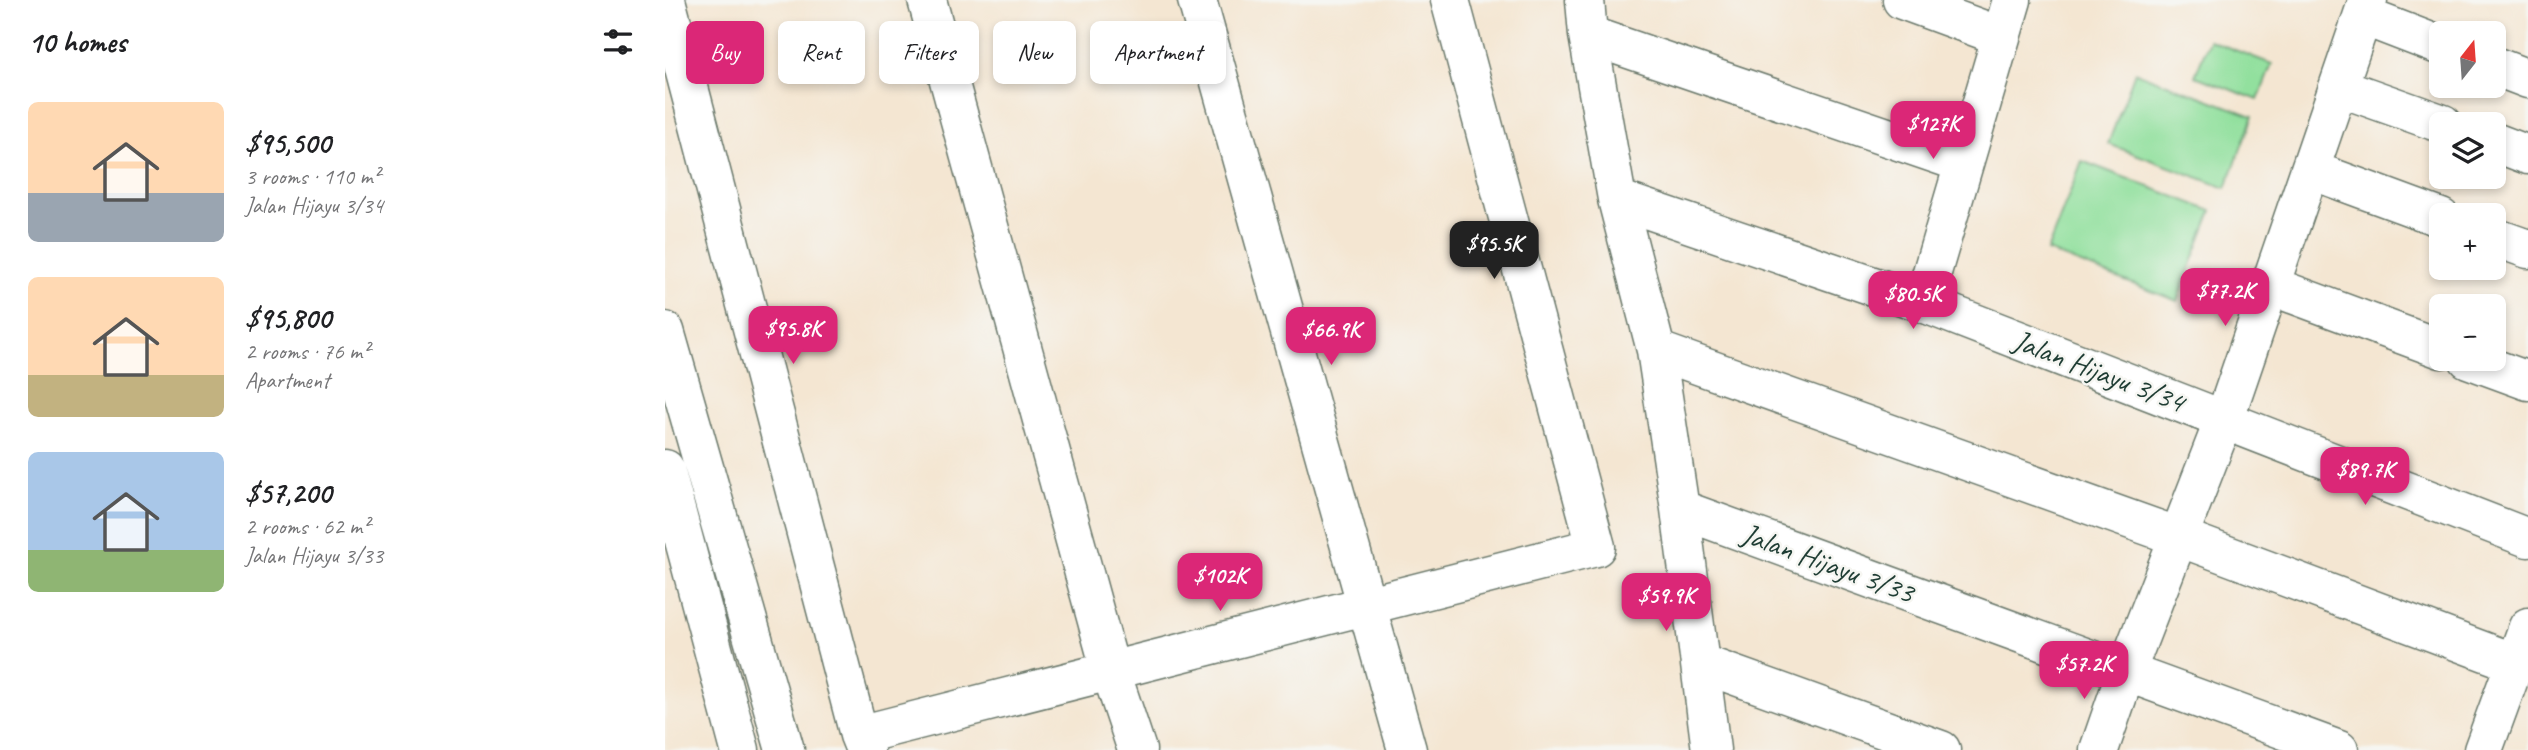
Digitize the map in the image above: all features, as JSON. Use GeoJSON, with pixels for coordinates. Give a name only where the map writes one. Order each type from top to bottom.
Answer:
{"type":"FeatureCollection","features":[{"type":"Feature","properties":{"kind":"street"},"geometry":{"type":"LineString","coordinates":[[666,0],[862,743],[1111,672],[1596,547],[1450,0]]}},
{"type":"Feature","properties":{"kind":"street"},"geometry":{"type":"LineString","coordinates":[[927,0],[1111,672],[1137,750]]}},
{"type":"Feature","properties":{"kind":"street"},"geometry":{"type":"LineString","coordinates":[[1197,0],[1407,750]]}},
{"type":"Feature","properties":{"kind":"street"},"geometry":{"type":"LineString","coordinates":[[1902,0],[2000,36]]}},
{"type":"Feature","properties":{"kind":"street"},"geometry":{"type":"LineString","coordinates":[[1923,303],[2012,0]]}},
{"type":"Feature","properties":{"kind":"street"},"geometry":{"type":"LineString","coordinates":[[2099,750],[2126,672],[2224,420],[2366,8],[2429,40]]}},
{"type":"Feature","properties":{"kind":"street"},"geometry":{"type":"LineString","coordinates":[[1586,18],[1963,163]]}},
{"type":"Feature","properties":{"kind":"street"},"geometry":{"type":"LineString","coordinates":[[1586,18],[1617,199],[1656,351],[1680,509],[1711,750]]}},
{"type":"Feature","properties":{"kind":"street"},"geometry":{"type":"LineString","coordinates":[[2506,71],[2528,79]]}},
{"type":"Feature","properties":{"kind":"street"},"geometry":{"type":"LineString","coordinates":[[2339,87],[2429,119]]}},
{"type":"Feature","properties":{"kind":"street"},"geometry":{"type":"LineString","coordinates":[[2311,170],[2429,214]]}},
{"type":"Feature","properties":{"kind":"street","name":"Jalan Hijayu 3/34"},"geometry":{"type":"LineString","coordinates":[[1617,199],[1923,303],[2528,538]]}},
{"type":"Feature","properties":{"kind":"street"},"geometry":{"type":"LineString","coordinates":[[2506,241],[2528,249]]}},
{"type":"Feature","properties":{"kind":"street"},"geometry":{"type":"LineString","coordinates":[[2271,286],[2429,345]]}},
{"type":"Feature","properties":{"kind":"street"},"geometry":{"type":"LineString","coordinates":[[665,331],[785,750]]}},
{"type":"Feature","properties":{"kind":"street"},"geometry":{"type":"LineString","coordinates":[[1656,351],[2179,537],[2515,663]]}},
{"type":"Feature","properties":{"kind":"street"},"geometry":{"type":"LineString","coordinates":[[2501,371],[2528,381]]}},
{"type":"Feature","properties":{"kind":"street"},"geometry":{"type":"LineString","coordinates":[[665,469],[674,543],[740,750]]}},
{"type":"Feature","properties":{"kind":"street","name":"Jalan Hijayu 3/33"},"geometry":{"type":"LineString","coordinates":[[1680,509],[2339,750]]}},
{"type":"Feature","properties":{"kind":"street"},"geometry":{"type":"LineString","coordinates":[[674,543],[721,527]]}},
{"type":"Feature","properties":{"kind":"street"},"geometry":{"type":"LineString","coordinates":[[2483,750],[2528,627]]}},
{"type":"Feature","properties":{"kind":"street"},"geometry":{"type":"LineString","coordinates":[[1700,663],[1941,750]]}},
{"type":"Feature","properties":{"kind":"green space"},"geometry":{"type":"Polygon","coordinates":[[[2209,40],[2272,64],[2258,100],[2195,76],[2209,40]]]}},
{"type":"Feature","properties":{"kind":"green space"},"geometry":{"type":"Polygon","coordinates":[[[2135,72],[2253,116],[2226,188],[2108,144],[2135,72]]]}},
{"type":"Feature","properties":{"kind":"green space"},"geometry":{"type":"Polygon","coordinates":[[[2082,161],[2212,211],[2177,301],[2047,251],[2082,161]]]}}]}
